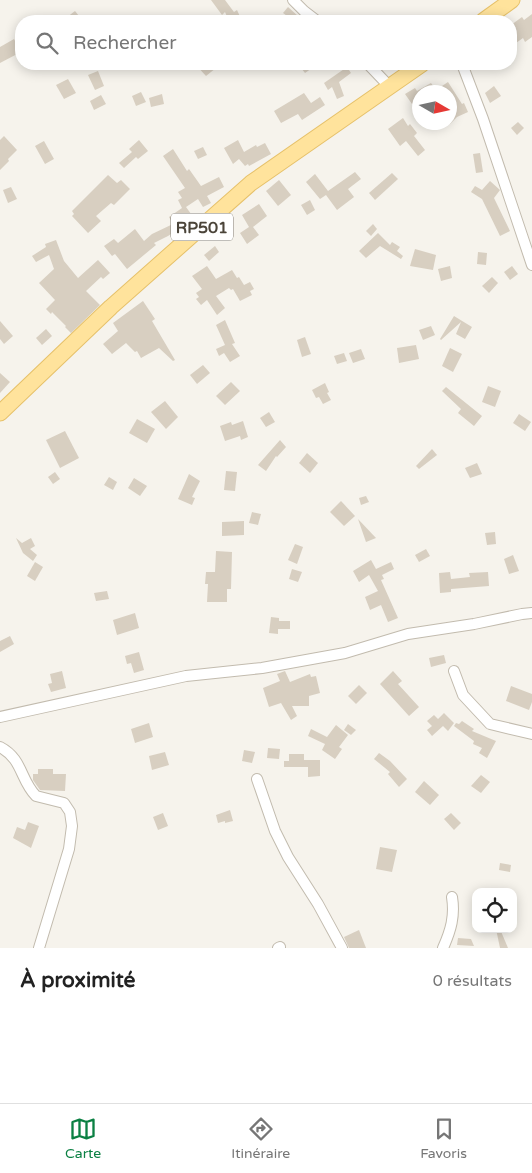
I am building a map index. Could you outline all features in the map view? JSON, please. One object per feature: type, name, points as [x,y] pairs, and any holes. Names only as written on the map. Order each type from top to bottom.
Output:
[{"type":"main road","points":[[491,15],[512,0]]},
{"type":"main road","name":"RP501","points":[[0,413],[111,307],[251,183],[413,70]]},
{"type":"street","points":[[293,0],[310,15]]},
{"type":"street","points":[[374,70],[389,86]]},
{"type":"street","points":[[464,70],[532,265]]},
{"type":"street","points":[[0,717],[186,676],[262,668],[345,653],[408,634],[532,613]]},
{"type":"street","points":[[454,672],[462,695],[490,724],[532,734]]},
{"type":"street","points":[[0,747],[10,754],[20,766],[36,796],[64,804],[70,812],[72,826],[69,849],[39,948]]},
{"type":"street","points":[[257,779],[275,831],[288,857],[318,904],[342,948]]},
{"type":"street","points":[[443,948],[450,931],[454,911],[452,897]]},
{"type":"building","points":[[211,0],[225,0],[234,12],[237,10],[239,15],[226,15],[225,12],[222,15]]},
{"type":"building","points":[[288,7],[297,15],[286,15],[283,13]]},
{"type":"building","points":[[75,11],[78,15],[70,15]]},
{"type":"building","points":[[532,14],[532,37],[525,42],[523,38],[517,42],[517,21],[522,17],[524,20]]},
{"type":"building","points":[[14,39],[15,55],[0,63],[0,47]]},
{"type":"building","points":[[200,70],[214,70],[206,76]]},
{"type":"building","points":[[343,70],[349,70],[351,73],[339,82],[344,96],[337,99],[332,87],[328,90],[324,83]]},
{"type":"building","points":[[98,71],[104,86],[95,90],[88,75]]},
{"type":"building","points":[[68,79],[76,93],[64,99],[56,85]]},
{"type":"building","points":[[494,86],[501,96],[490,103],[485,93]]},
{"type":"building","points":[[412,90],[412,104],[405,94]]},
{"type":"building","points":[[141,92],[146,102],[136,106],[132,96]]},
{"type":"building","points":[[304,93],[311,103],[320,97],[325,105],[302,120],[298,114],[281,123],[274,111]]},
{"type":"building","points":[[162,94],[164,104],[151,107],[149,98]]},
{"type":"building","points":[[101,95],[106,104],[94,110],[90,101]]},
{"type":"building","points":[[457,96],[462,104],[464,103],[468,112],[457,117]]},
{"type":"building","points":[[403,118],[408,126],[410,124],[412,130],[417,133],[414,136],[425,150],[418,156],[406,141],[400,146],[388,129]]},
{"type":"building","points":[[518,122],[524,128],[517,135],[511,128]]},
{"type":"building","points":[[4,136],[17,150],[0,170],[0,140]]},
{"type":"building","points":[[139,140],[148,151],[138,159],[136,157],[124,168],[119,163],[132,152],[129,149]]},
{"type":"building","points":[[238,140],[244,152],[256,145],[257,147],[265,143],[271,154],[249,166],[248,164],[245,166],[239,159],[233,164],[224,148]]},
{"type":"building","points":[[44,141],[54,159],[45,164],[35,146]]},
{"type":"building","points":[[203,147],[207,155],[198,159],[194,151]]},
{"type":"building","points":[[173,149],[187,171],[189,169],[201,186],[219,177],[224,187],[207,196],[211,203],[203,207],[198,199],[186,207],[194,218],[154,243],[156,245],[127,269],[115,254],[112,256],[104,246],[114,239],[118,243],[135,229],[144,241],[152,234],[173,224],[169,217],[182,208],[178,200],[182,198],[178,192],[185,188],[163,156]]},
{"type":"building","points":[[480,153],[483,172],[476,173],[473,154]]},
{"type":"building","points":[[355,172],[361,179],[348,189],[354,197],[337,210],[326,195],[320,199],[306,182],[315,174],[328,191]]},
{"type":"building","points":[[392,173],[398,179],[375,200],[369,193]]},
{"type":"building","points":[[108,175],[117,183],[121,180],[130,189],[114,205],[111,203],[96,216],[101,221],[88,233],[72,216],[74,214],[72,211]]},
{"type":"building","points":[[279,180],[291,195],[278,206],[266,191]]},
{"type":"building","points":[[490,181],[500,190],[494,198],[510,231],[500,236],[482,199],[471,192],[475,186],[482,190]]},
{"type":"building","points":[[11,187],[17,199],[8,203],[3,190]]},
{"type":"building","points":[[310,200],[315,210],[307,215],[301,205]]},
{"type":"building","points":[[259,204],[267,216],[253,227],[259,235],[247,244],[240,233],[249,227],[242,215]]},
{"type":"building","points":[[373,224],[377,229],[371,236],[366,231]]},
{"type":"building","points":[[378,233],[390,245],[392,242],[400,247],[397,251],[403,256],[401,259],[380,246],[366,258],[359,251]]},
{"type":"building","points":[[56,240],[64,261],[78,278],[98,260],[110,273],[103,279],[101,277],[86,291],[100,305],[71,333],[52,312],[51,314],[46,309],[55,300],[39,283],[54,269],[49,255],[36,262],[32,256],[46,247],[45,244]]},
{"type":"building","points":[[215,246],[219,252],[209,261],[204,255]]},
{"type":"building","points":[[415,249],[436,255],[433,270],[410,266]]},
{"type":"building","points":[[478,252],[487,253],[486,265],[477,264]]},
{"type":"building","points":[[207,266],[216,279],[232,270],[244,285],[250,282],[254,289],[250,291],[252,295],[240,301],[233,289],[229,288],[216,296],[225,308],[217,315],[207,300],[201,305],[196,299],[199,297],[196,293],[202,289],[192,276]]},
{"type":"building","points":[[450,266],[452,278],[441,281],[438,269]]},
{"type":"building","points":[[512,266],[518,274],[510,280],[504,272]]},
{"type":"building","points":[[492,277],[498,283],[489,293],[482,286]]},
{"type":"building","points":[[143,301],[155,319],[152,321],[175,360],[173,361],[159,348],[141,358],[137,351],[135,352],[126,343],[112,354],[103,344],[118,331],[113,323]]},
{"type":"building","points":[[454,316],[472,327],[465,339],[456,334],[461,322],[441,340],[440,339]]},
{"type":"building","points":[[225,320],[235,343],[232,344],[240,356],[230,362],[224,353],[219,356],[216,349],[225,345],[216,325]]},
{"type":"building","points":[[0,321],[13,336],[4,344],[0,339]]},
{"type":"building","points":[[431,326],[435,335],[423,340],[419,330]]},
{"type":"building","points":[[46,329],[52,336],[42,345],[36,338]]},
{"type":"building","points":[[305,337],[311,354],[302,357],[297,340]]},
{"type":"building","points":[[416,345],[419,359],[399,363],[397,348]]},
{"type":"building","points":[[450,348],[462,354],[453,372],[442,366]]},
{"type":"building","points":[[361,349],[365,359],[353,363],[349,353]]},
{"type":"building","points":[[344,353],[347,361],[337,364],[334,356]]},
{"type":"building","points":[[203,365],[210,373],[197,384],[190,375]]},
{"type":"building","points":[[0,373],[10,382],[0,393]]},
{"type":"building","points":[[231,382],[240,391],[225,405],[216,396]]},
{"type":"building","points":[[325,383],[331,400],[323,404],[319,397],[316,398],[312,390]]},
{"type":"building","points":[[488,386],[501,391],[495,407],[482,402]]},
{"type":"building","points":[[446,387],[482,416],[474,426],[458,413],[461,409],[442,391]]},
{"type":"building","points":[[165,401],[178,417],[166,429],[151,412]]},
{"type":"building","points":[[269,412],[275,422],[266,427],[260,418]]},
{"type":"building","points":[[519,414],[531,422],[525,431],[513,423]]},
{"type":"building","points":[[137,419],[155,429],[147,443],[129,433]]},
{"type":"building","points":[[243,421],[248,437],[241,440],[240,436],[225,441],[220,426],[231,422],[232,425]]},
{"type":"building","points":[[65,431],[79,458],[60,468],[46,440]]},
{"type":"building","points":[[280,440],[286,447],[276,456],[266,471],[258,465]]},
{"type":"building","points":[[432,449],[437,455],[419,469],[416,466]]},
{"type":"building","points":[[307,453],[318,463],[310,473],[299,463]]},
{"type":"building","points":[[477,463],[482,474],[470,478],[465,468]]},
{"type":"building","points":[[226,471],[237,472],[235,491],[224,490]]},
{"type":"building","points":[[55,472],[60,479],[53,484],[48,477]]},
{"type":"building","points":[[189,474],[200,481],[192,497],[195,498],[192,505],[178,499]]},
{"type":"building","points":[[109,477],[117,482],[113,490],[104,485]]},
{"type":"building","points":[[134,478],[147,486],[140,496],[128,488]]},
{"type":"building","points":[[366,496],[369,502],[361,505],[359,498]]},
{"type":"building","points":[[341,501],[355,516],[344,526],[330,512]]},
{"type":"building","points":[[252,512],[261,514],[258,525],[249,523]]},
{"type":"building","points":[[358,519],[376,538],[366,542]]},
{"type":"building","points":[[244,521],[244,535],[222,536],[222,522]]},
{"type":"building","points":[[495,532],[496,544],[487,545],[485,533]]},
{"type":"building","points":[[16,538],[22,543],[31,538],[35,546],[30,549],[37,555],[33,561],[23,553]]},
{"type":"building","points":[[295,544],[303,547],[297,564],[288,560]]},
{"type":"building","points":[[426,549],[430,556],[419,562],[415,555]]},
{"type":"building","points":[[216,551],[232,552],[231,589],[227,589],[227,602],[207,602],[208,584],[205,584],[206,572],[215,572]]},
{"type":"building","points":[[513,555],[519,571],[509,574],[504,559]]},
{"type":"building","points":[[371,560],[376,569],[391,562],[394,569],[382,575],[384,579],[381,580],[398,618],[388,622],[381,605],[370,610],[365,597],[378,591],[369,575],[359,582],[353,571]]},
{"type":"building","points":[[35,562],[43,567],[35,581],[27,576]]},
{"type":"building","points":[[292,569],[302,572],[298,582],[289,579]]},
{"type":"building","points":[[450,572],[451,579],[470,577],[469,573],[488,572],[489,586],[451,589],[451,592],[440,593],[439,573]]},
{"type":"building","points":[[107,591],[109,599],[96,601],[94,593]]},
{"type":"building","points":[[135,613],[139,628],[117,635],[113,620]]},
{"type":"building","points":[[271,617],[279,618],[279,621],[290,621],[290,629],[278,629],[278,634],[269,633]]},
{"type":"building","points":[[10,636],[14,644],[0,652],[0,641]]},
{"type":"building","points":[[139,652],[144,670],[134,673],[131,663],[127,664],[125,656]]},
{"type":"building","points":[[444,655],[446,663],[431,667],[429,658]]},
{"type":"building","points":[[62,671],[66,688],[51,692],[48,684],[52,683],[50,674]]},
{"type":"building","points":[[285,671],[290,682],[310,674],[311,677],[316,676],[320,693],[309,696],[309,706],[292,706],[297,716],[291,720],[281,703],[269,707],[263,688],[280,681],[277,674]]},
{"type":"building","points":[[393,671],[402,681],[398,684],[419,707],[409,716],[380,684]]},
{"type":"building","points":[[359,685],[367,693],[356,704],[348,696]]},
{"type":"building","points":[[511,686],[532,694],[529,710],[506,701]]},
{"type":"building","points":[[444,713],[454,723],[448,731],[443,726],[432,736],[427,730],[432,726],[427,721],[434,715],[438,719]]},
{"type":"building","points":[[462,721],[474,729],[472,731],[496,741],[487,758],[479,753],[482,748],[473,744],[474,741],[454,726]]},
{"type":"building","points":[[149,723],[153,737],[135,743],[131,729]]},
{"type":"building","points":[[348,724],[356,730],[351,735],[344,730]]},
{"type":"building","points":[[336,725],[348,735],[339,747],[342,749],[335,759],[322,750],[325,744],[308,736],[311,729],[327,737]]},
{"type":"building","points":[[268,748],[280,749],[279,759],[267,758]]},
{"type":"building","points":[[244,750],[255,752],[252,763],[242,761]]},
{"type":"building","points":[[165,752],[169,765],[152,770],[149,756]]},
{"type":"building","points":[[379,753],[390,761],[407,779],[399,787],[388,774],[390,772],[374,759]]},
{"type":"building","points":[[289,754],[304,754],[304,760],[320,760],[320,776],[308,777],[308,767],[284,767],[284,761],[289,761]]},
{"type":"building","points":[[38,769],[53,769],[53,774],[66,774],[65,791],[40,790],[33,780],[33,774],[38,774]]},
{"type":"building","points":[[481,775],[490,782],[481,793],[471,786]]},
{"type":"building","points":[[424,781],[439,795],[430,805],[415,792]]},
{"type":"building","points":[[230,810],[233,821],[218,823],[216,815]]},
{"type":"building","points":[[163,813],[168,826],[158,830],[153,817]]},
{"type":"building","points":[[451,813],[461,823],[454,830],[444,819]]},
{"type":"building","points":[[28,822],[39,826],[31,848],[13,838],[17,827],[25,830]]},
{"type":"building","points":[[380,847],[397,850],[392,872],[376,869]]},
{"type":"building","points":[[500,863],[511,865],[510,872],[499,870]]},
{"type":"building","points":[[359,930],[366,948],[349,948],[344,937]]},
{"type":"building","points":[[497,933],[502,933],[508,948],[500,948]]},
{"type":"building","points":[[458,938],[471,939],[474,946],[457,945]]}]
